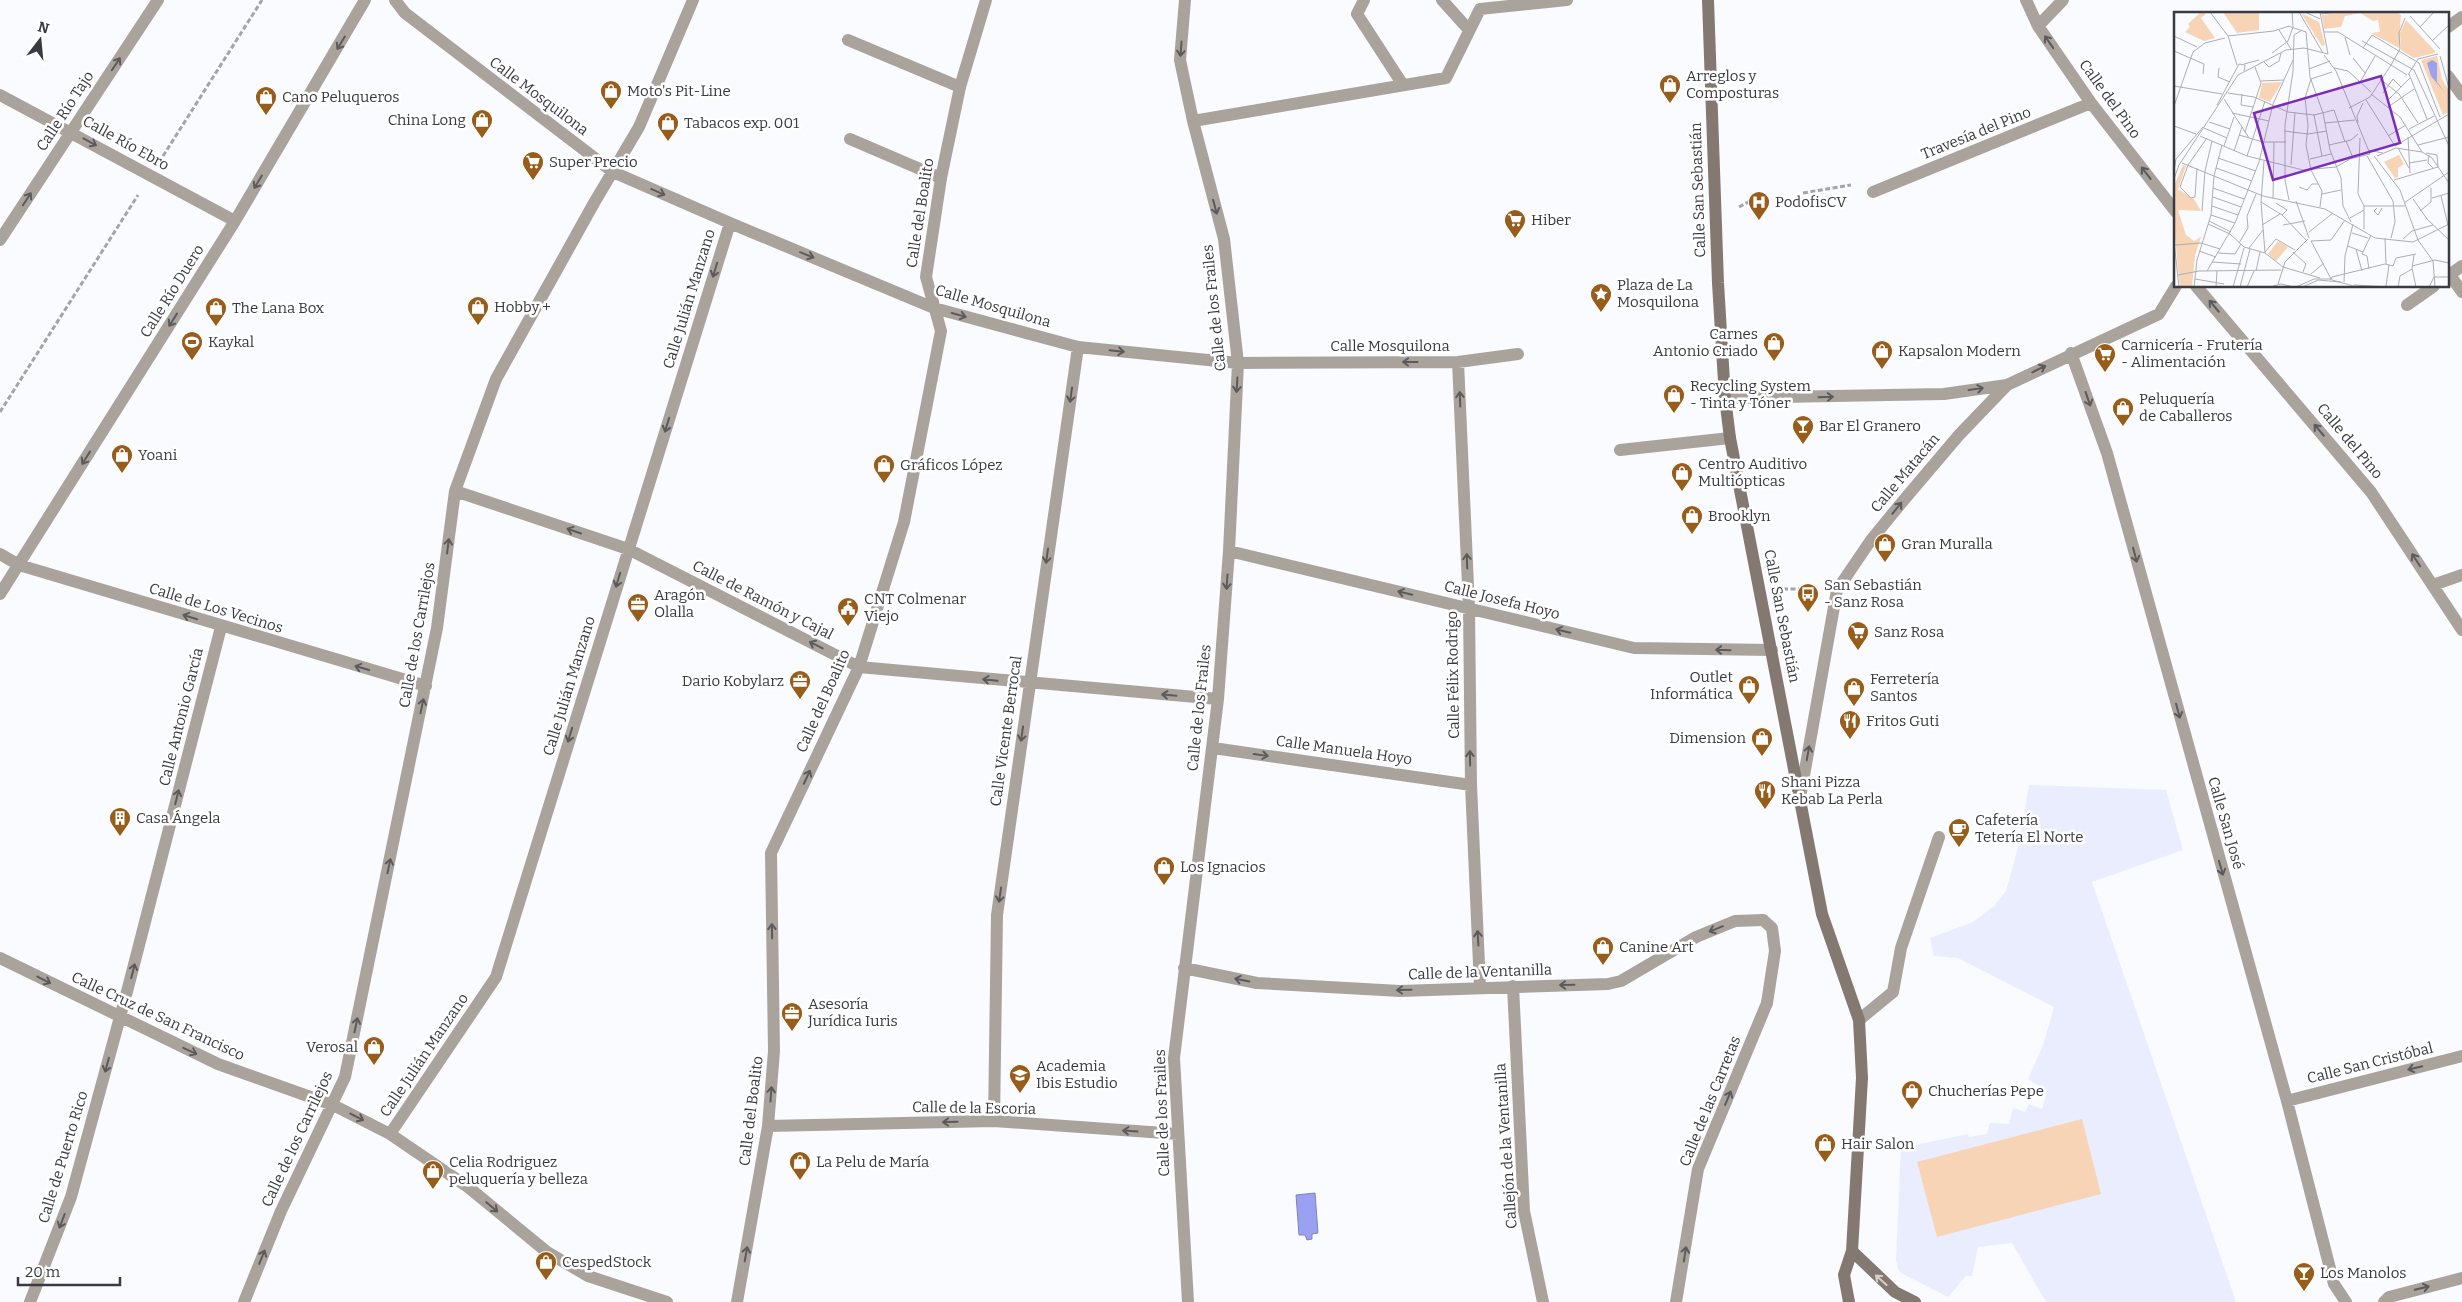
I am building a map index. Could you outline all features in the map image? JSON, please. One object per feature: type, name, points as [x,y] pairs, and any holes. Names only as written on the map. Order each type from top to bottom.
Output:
[{"type":"street","name":"Calle Río Tajo","points":[[0,240],[158,0]]},
{"type":"street","name":"Calle Río Duero","points":[[0,594],[235,221],[365,0]]},
{"type":"street","name":"Calle Mosquilona","points":[[395,0],[405,13],[613,172],[934,308],[1078,347],[1238,362],[1458,362],[1518,354]]},
{"type":"street","name":"Calle de los Carrilejos","points":[[244,1302],[281,1211],[345,1077],[437,628],[455,491],[496,379],[594,203],[639,127],[693,0]]},
{"type":"street","name":"Calle del Boalito","points":[[737,1302],[768,1126],[774,1051],[771,852],[859,667],[904,522],[941,331],[926,277],[941,178],[960,87],[986,0]]},
{"type":"street","name":"Calle de los Frailes","points":[[1184,0],[1180,60],[1193,120],[1224,239],[1238,362],[1229,551],[1218,699],[1174,1058],[1188,1302]]},
{"type":"street","points":[[1364,0],[1357,14],[1403,85]]},
{"type":"street","points":[[1442,0],[1470,30]]},
{"type":"street","points":[[1193,120],[1446,78],[1480,9],[1567,0]]},
{"type":"street","name":"Calle San Sebastián","points":[[1708,0],[1718,283],[1725,398],[1730,438],[1822,914],[1859,1020],[1862,1078],[1852,1251],[1844,1275],[1850,1302]]},
{"type":"street","name":"Calle del Pino","points":[[2026,0],[2038,26],[2091,103],[2174,209]]},
{"type":"street","points":[[2038,26],[2063,0]]},
{"type":"street","points":[[2450,26],[2462,17]]},
{"type":"street","points":[[848,40],[960,87]]},
{"type":"street","points":[[2450,79],[2462,95]]},
{"type":"street","name":"Calle Río Ebro","points":[[0,95],[71,131],[235,221]]},
{"type":"street","name":"Travesía del Pino","points":[[1873,192],[2091,103]]},
{"type":"street","points":[[850,139],[941,178]]},
{"type":"street","name":"Calle Julián Manzano","points":[[390,1134],[496,977],[730,223]]},
{"type":"street","points":[[2450,274],[2462,266]]},
{"type":"street","points":[[2450,276],[2462,292]]},
{"type":"street","name":"Calle Matacán","points":[[1725,398],[1944,394],[2007,385],[2159,314],[2175,288]]},
{"type":"street","name":"Calle del Pino","points":[[2198,288],[2371,492],[2462,630]]},
{"type":"street","points":[[2407,305],[2431,288]]},
{"type":"street","name":"Calle Vicente Berrocal","points":[[994,1121],[998,915],[1029,684],[1078,347]]},
{"type":"street","name":"Calle San José","points":[[2071,354],[2107,453],[2287,1101],[2334,1284],[2346,1302]]},
{"type":"street","name":"Calle Félix Rodrigo","points":[[1458,362],[1469,608],[1471,785],[1480,987]]},
{"type":"street","name":"Calle Matacán","points":[[1837,590],[1871,540],[1903,501],[1958,435],[2007,385]]},
{"type":"street","points":[[1620,450],[1730,438]]},
{"type":"street","name":"Calle de Ramón y Cajal","points":[[455,491],[628,550],[859,667],[1029,684],[1218,699]]},
{"type":"street","name":"Calle Josefa Hoyo","points":[[1229,551],[1634,648],[1772,650]]},
{"type":"street","name":"Calle de Los Vecinos","points":[[0,554],[19,565],[221,627],[426,686]]},
{"type":"street","points":[[2433,585],[2462,575]]},
{"type":"street","name":"Calle San Sebastián","points":[[1800,800],[1837,590]]},
{"type":"street","name":"Calle Antonio García","points":[[120,1018],[221,627]]},
{"type":"street","name":"Calle Manuela Hoyo","points":[[1213,748],[1471,785]]},
{"type":"street","points":[[1859,1020],[1893,992],[1901,948],[1940,837]]},
{"type":"street","name":"Calle de la Ventanilla","points":[[1184,968],[1257,983],[1400,990],[1608,984],[1621,981],[1696,937],[1735,921],[1763,920]]},
{"type":"street","name":"Calle de las Carretas","points":[[1676,1302],[1698,1169],[1768,1003],[1775,950],[1772,928],[1763,920]]},
{"type":"street","name":"Calle Cruz de San Francisco","points":[[0,958],[218,1064],[333,1105],[390,1134],[468,1187],[547,1252],[588,1276],[667,1302]]},
{"type":"street","name":"Callejón de la Ventanilla","points":[[1513,986],[1524,1211],[1543,1302]]},
{"type":"street","name":"Calle de Puerto Rico","points":[[30,1302],[71,1197],[120,1018]]},
{"type":"street","name":"Calle San Cristóbal","points":[[2287,1101],[2462,1056]]},
{"type":"street","name":"Calle de la Escoria","points":[[768,1126],[994,1121],[1178,1134]]},
{"type":"street","points":[[1852,1251],[1895,1292],[1915,1302]]},
{"type":"street","points":[[2384,1302],[2389,1297],[2462,1278]]},
{"type":"path","points":[[0,412],[262,0]]},
{"type":"path","points":[[1803,193],[1851,185],[1873,192]]},
{"type":"path","points":[[1781,588],[1837,590]]},
{"type":"shaded area","points":[[2029,785],[2166,790],[2183,850],[2092,882],[2236,1302],[2046,1302],[2012,1243],[1978,1247],[1972,1276],[1966,1276],[1948,1297],[1901,1273],[1898,1269],[1896,1260],[1901,1148],[1968,1134],[1969,1137],[1987,1134],[1990,1123],[2009,1124],[2013,1108],[2025,1112],[2029,1104],[2042,1109],[2047,1091],[2028,1079],[2043,1045],[2054,1007],[1958,958],[1934,956],[1930,938],[1973,922],[1994,906],[2006,891],[2019,844]]},
{"type":"shaded area","points":[[2082,1119],[2101,1194],[1937,1237],[1917,1162]]},
{"type":"water","points":[[1315,1193],[1318,1233],[1312,1234],[1312,1239],[1307,1240],[1305,1235],[1299,1235],[1296,1195]]},
{"type":"place","name":"Arreglos y Composturas","points":[[1670,104]]},
{"type":"place","name":"Moto's Pit-Line","points":[[611,110]]},
{"type":"place","name":"Cano Peluqueros","points":[[266,116]]},
{"type":"place","name":"China Long","points":[[482,139]]},
{"type":"place","name":"Tabacos exp. 001","points":[[668,142]]},
{"type":"place","name":"Super Precio","points":[[533,181]]},
{"type":"place","name":"PodofisCV","points":[[1759,221]]},
{"type":"place","name":"Hiber","points":[[1515,239]]},
{"type":"place","name":"Plaza de La Mosquilona","points":[[1601,313]]},
{"type":"place","name":"Hobby +","points":[[478,326]]},
{"type":"place","name":"The Lana Box","points":[[216,327]]},
{"type":"place","name":"Kaykal","points":[[192,361]]},
{"type":"place","name":"Carnes Antonio Criado","points":[[1774,362]]},
{"type":"place","name":"Kapsalon Modern","points":[[1882,370]]},
{"type":"place","name":"Carnicería - Frutería - Alimentación","points":[[2105,373]]},
{"type":"place","name":"Recycling System - Tinta y Tóner","points":[[1674,414]]},
{"type":"place","name":"Peluquería de Caballeros","points":[[2123,427]]},
{"type":"place","name":"Bar El Granero","points":[[1803,445]]},
{"type":"place","name":"Yoani","points":[[122,474]]},
{"type":"place","name":"Gráficos López","points":[[884,484]]},
{"type":"place","name":"Centro Auditivo Multiópticas","points":[[1682,492]]},
{"type":"place","name":"Brooklyn","points":[[1692,535]]},
{"type":"place","name":"Gran Muralla","points":[[1885,563]]},
{"type":"place","name":"San Sebastián - Sanz Rosa","points":[[1808,613]]},
{"type":"place","name":"Aragón Olalla","points":[[638,623]]},
{"type":"place","name":"CNT Colmenar Viejo","points":[[848,627]]},
{"type":"place","name":"Sanz Rosa","points":[[1858,651]]},
{"type":"place","name":"Dario Kobylarz","points":[[800,700]]},
{"type":"place","name":"Outlet Informática","points":[[1749,705]]},
{"type":"place","name":"Ferretería Santos","points":[[1854,707]]},
{"type":"place","name":"Fritos Guti","points":[[1850,740]]},
{"type":"place","name":"Dimension","points":[[1762,757]]},
{"type":"place","name":"Shani Pizza Kebab La Perla","points":[[1765,810]]},
{"type":"place","name":"Casa Ángela","points":[[120,837]]},
{"type":"place","name":"Cafetería Tetería El Norte","points":[[1959,848]]},
{"type":"place","name":"Los Ignacios","points":[[1164,886]]},
{"type":"place","name":"Canine Art","points":[[1603,966]]},
{"type":"place","name":"Asesoría Jurídica Iuris","points":[[792,1032]]},
{"type":"place","name":"Verosal","points":[[374,1066]]},
{"type":"place","name":"Academia Ibis Estudio","points":[[1020,1094]]},
{"type":"place","name":"Chucherías Pepe","points":[[1912,1110]]},
{"type":"place","name":"Hair Salon","points":[[1825,1163]]},
{"type":"place","name":"La Pelu de María","points":[[800,1181]]},
{"type":"place","name":"Celia Rodriguez peluquería y belleza","points":[[433,1190]]},
{"type":"place","name":"CespedStock","points":[[546,1281]]},
{"type":"place","name":"Los Manolos","points":[[2304,1292]]}]
